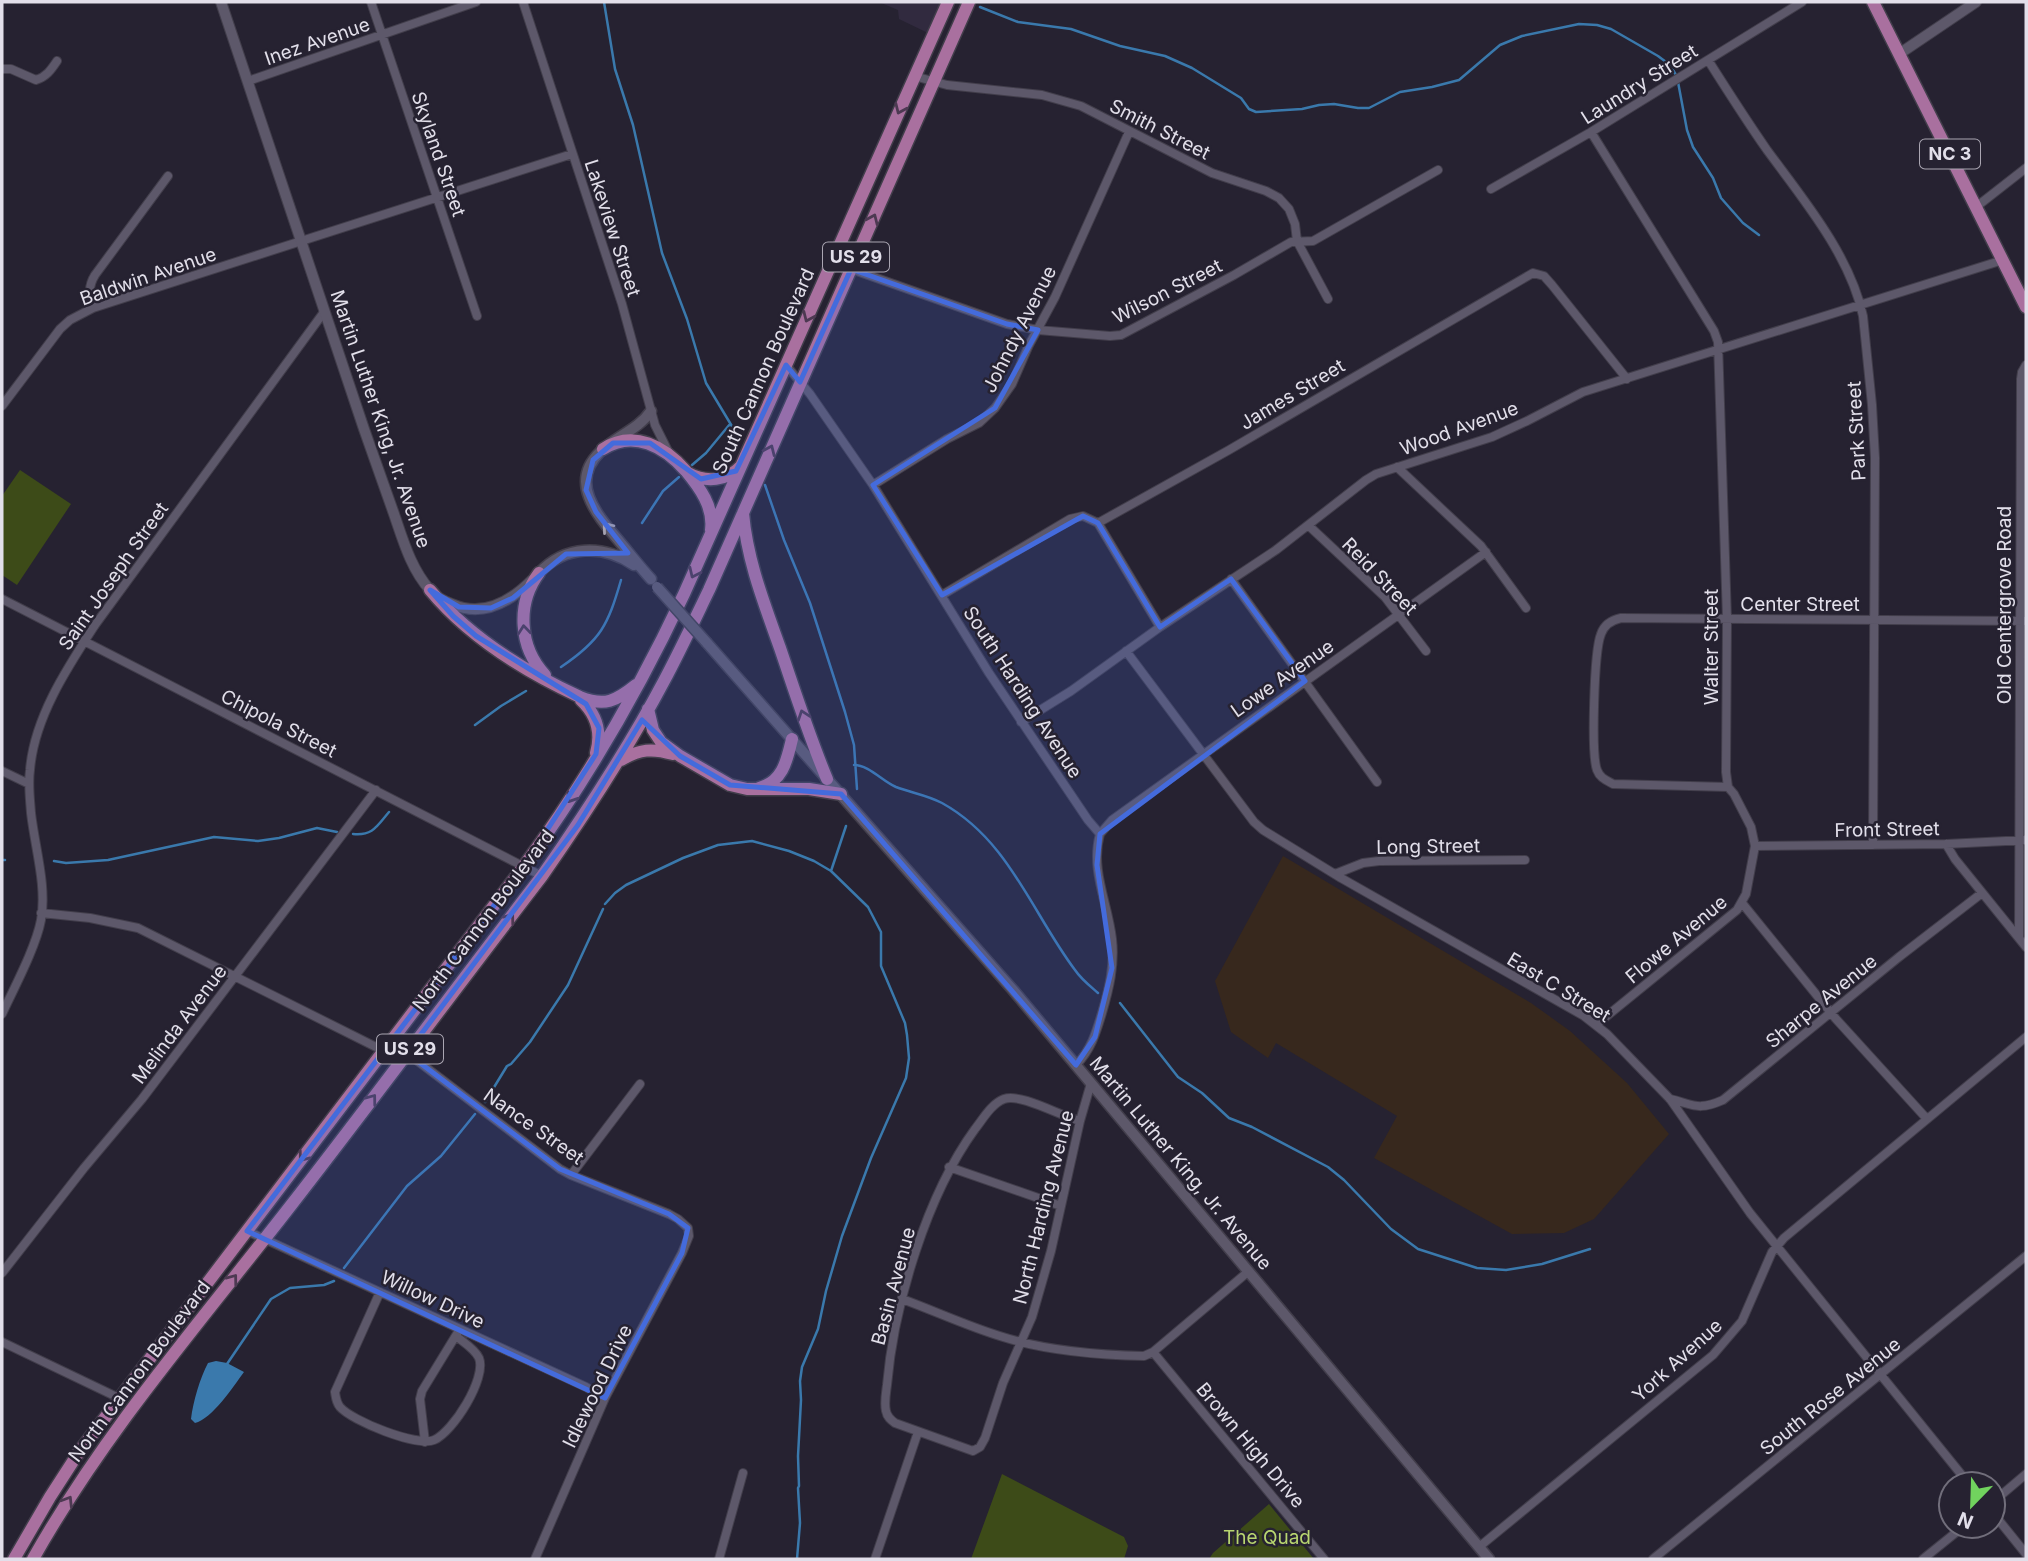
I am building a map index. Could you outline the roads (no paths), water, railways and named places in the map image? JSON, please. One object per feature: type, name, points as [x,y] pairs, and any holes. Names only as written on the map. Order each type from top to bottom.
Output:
[{"type":"main road","name":"South Cannon Boulevard","points":[[644,677],[707,544],[948,2]]},
{"type":"main road","name":"South Cannon Boulevard","points":[[743,512],[969,2]]},
{"type":"main road","name":"NC 3","points":[[1873,2],[2026,307]]},
{"type":"main road","points":[[651,411],[639,424],[603,449],[593,460],[587,473],[586,488],[588,498],[603,522],[654,583]]},
{"type":"main road","points":[[603,449],[618,442],[643,442],[660,448],[677,461],[701,492],[710,510],[712,524],[707,544]]},
{"type":"main road","points":[[687,472],[701,479],[717,479],[732,474],[742,466]]},
{"type":"main road","points":[[743,512],[754,574],[815,750],[828,779]]},
{"type":"main road","name":"North Cannon Boulevard","points":[[33,1559],[84,1475],[121,1423],[407,1053],[578,825],[648,709],[709,590],[743,512]]},
{"type":"main road","name":"Martin Luther King, Jr. Avenue","points":[[538,573],[550,562],[564,555],[595,550],[624,558],[654,583],[1013,990],[1489,1559]]},
{"type":"main road","points":[[538,573],[523,613],[524,631],[532,658],[553,682]]},
{"type":"main road","points":[[430,590],[453,616],[476,636],[553,682],[592,701],[608,702],[626,693],[644,677]]},
{"type":"main road","name":"North Cannon Boulevard","points":[[15,1559],[79,1452],[524,866],[588,772],[644,677]]},
{"type":"main road","points":[[573,693],[588,706],[598,728],[597,750],[588,772]]},
{"type":"main road","points":[[648,709],[656,736],[680,757],[730,785],[747,789],[809,789],[841,794]]},
{"type":"main road","points":[[755,789],[772,783],[779,777],[792,739]]},
{"type":"main road","points":[[618,762],[632,753],[648,749],[680,757]]},
{"type":"street","name":"Martin Luther King, Jr. Avenue","points":[[222,2],[324,312],[407,551],[415,567],[430,590],[442,599],[468,609],[485,609],[513,598],[538,573]]},
{"type":"street","name":"Skyland Street","points":[[371,2],[477,316]]},
{"type":"street","name":"Inez Avenue","points":[[248,81],[475,2]]},
{"type":"street","name":"Lakeview Street","points":[[523,2],[622,304],[651,411],[663,443],[677,461]]},
{"type":"street","name":"Laundry Street","points":[[1491,190],[1802,2]]},
{"type":"street","points":[[1899,54],[1976,2]]},
{"type":"street","name":"Park Street","points":[[1708,60],[1742,115],[1821,225],[1838,253],[1860,305],[1872,405],[1875,458],[1873,845]]},
{"type":"street","points":[[2,69],[11,69],[36,80],[48,74],[57,61]]},
{"type":"street","name":"Smith Street","points":[[915,76],[947,85],[1065,100],[1212,173],[1279,198],[1289,209],[1295,224],[1297,242],[1328,299]]},
{"type":"street","name":"Johndy Avenue","points":[[873,485],[947,439],[979,423],[995,408],[1012,384],[1055,297],[1129,132]]},
{"type":"street","name":"Walter Street","points":[[1591,132],[1713,331],[1718,348],[1727,619],[1726,772],[1728,787],[1751,827],[1755,846],[1749,884],[1742,903]]},
{"type":"street","name":"Baldwin Avenue","points":[[2,406],[60,329],[70,320],[93,308],[572,154]]},
{"type":"street","points":[[1976,207],[2026,168]]},
{"type":"street","name":"Wilson Street","points":[[851,269],[1007,324],[1110,337],[1121,335],[1234,275],[1276,249],[1291,242],[1312,241],[1438,170]]},
{"type":"street","points":[[93,308],[89,295],[91,281],[168,176]]},
{"type":"street","name":"Wood Avenue","points":[[1021,722],[1071,691],[1160,627],[1276,550],[1366,480],[1397,467],[1492,437],[1583,392],[2003,260]]},
{"type":"street","name":"James Street","points":[[1098,523],[1532,273],[1544,276],[1627,379]]},
{"type":"street","name":"Saint Joseph Street","points":[[2,1014],[34,942],[41,913],[42,894],[29,784],[38,731],[62,679],[85,641],[324,312]]},
{"type":"street","name":"South Harding Avenue","points":[[786,365],[810,394],[873,485],[1021,722],[1100,834]]},
{"type":"street","name":"Old Centergrove Road","points":[[2019,937],[2023,840],[2021,379],[2026,365]]},
{"type":"street","points":[[1397,467],[1486,552],[1526,608]]},
{"type":"street","points":[[942,595],[1070,519],[1083,516],[1098,523],[1160,627]]},
{"type":"street","name":"Reid Street","points":[[1308,525],[1385,597],[1426,651]]},
{"type":"street","name":"Lowe Avenue","points":[[1100,834],[1112,820],[1486,552]]},
{"type":"street","points":[[1231,579],[1377,782]]},
{"type":"street","name":"Chipola Street","points":[[2,599],[542,876]]},
{"type":"street","name":"Center Street","points":[[1728,787],[1626,785],[1604,779],[1598,772],[1594,758],[1594,691],[1601,634],[1613,620],[2023,622]]},
{"type":"street","name":"East C Street","points":[[1126,651],[1254,822],[1263,830],[1597,1024],[1670,1099],[1777,1246],[1958,1470]]},
{"type":"street","points":[[2,771],[29,784]]},
{"type":"street","name":"Melinda Avenue","points":[[2,1273],[142,1099],[376,790]]},
{"type":"street","points":[[1076,1065],[1095,1037],[1112,968],[1112,939],[1097,865],[1100,834]]},
{"type":"street","name":"Front Street","points":[[1755,846],[1945,844],[2023,840]]},
{"type":"street","points":[[1945,844],[2026,947]]},
{"type":"street","name":"Long Street","points":[[1335,874],[1363,863],[1380,861],[1525,860]]},
{"type":"street","name":"Sharpe Avenue","points":[[1670,1099],[1701,1107],[1723,1100],[1982,893]]},
{"type":"street","points":[[1742,903],[1831,1013],[1927,1119]]},
{"type":"street","name":"Flowe Avenue","points":[[1597,1024],[1716,929],[1742,903]]},
{"type":"street","points":[[41,913],[90,918],[138,928],[384,1051]]},
{"type":"street","name":"York Avenue","points":[[1479,1547],[1713,1355],[1742,1321],[1772,1252],[1784,1238],[2026,1037]]},
{"type":"street","name":"Nance Street","points":[[407,1053],[571,1175],[669,1214],[688,1228]]},
{"type":"street","name":"North Harding Avenue","points":[[973,1451],[980,1447],[985,1438],[1003,1382],[1022,1342],[1044,1277],[1091,1083]]},
{"type":"street","points":[[571,1175],[640,1084]]},
{"type":"street","name":"Basin Avenue","points":[[973,1451],[895,1423],[888,1417],[885,1409],[889,1363],[902,1298],[925,1224],[949,1167],[987,1113],[998,1102],[1007,1098],[1024,1099],[1063,1117],[1080,1121]]},
{"type":"street","points":[[949,1167],[1061,1206]]},
{"type":"street","name":"Idlewood Drive","points":[[536,1559],[605,1398],[682,1253],[689,1236],[688,1228]]},
{"type":"street","name":"Willow Drive","points":[[247,1231],[380,1293],[457,1333],[586,1387],[605,1398]]},
{"type":"street","name":"South Rose Avenue","points":[[1653,1559],[2026,1256]]},
{"type":"street","points":[[902,1298],[1003,1338],[1052,1348],[1143,1356],[1153,1352],[1249,1271]]},
{"type":"street","points":[[380,1293],[335,1392],[341,1409],[380,1429],[409,1439],[425,1442],[435,1440],[460,1414],[473,1392],[481,1369],[479,1359],[457,1333],[422,1391],[420,1399],[425,1442]]},
{"type":"street","points":[[2,1342],[119,1398]]},
{"type":"street","name":"Brown High Drive","points":[[1153,1352],[1324,1559]]},
{"type":"street","points":[[875,1559],[918,1432]]},
{"type":"street","points":[[719,1559],[743,1473]]},
{"type":"street","points":[[2007,1491],[2026,1475]]},
{"type":"street","points":[[2007,1530],[2026,1554]]},
{"type":"street","points":[[1923,1559],[1947,1540]]},
{"type":"water","points":[[208,1363],[227,1363],[244,1372],[215,1409],[195,1423],[191,1419],[200,1383]]},
{"type":"waterway","points":[[604,2],[615,69],[633,125],[662,253],[687,319],[706,383],[739,438]]},
{"type":"waterway","points":[[980,7],[1018,22],[1071,29],[1120,46],[1165,56],[1192,68],[1241,98],[1249,109],[1256,112],[1334,104],[1369,108],[1400,92],[1459,80],[1500,45],[1522,36],[1579,24],[1611,29],[1658,56],[1670,65],[1676,75]]},
{"type":"waterway","points":[[1678,82],[1693,147],[1713,178],[1721,198],[1743,223],[1759,235]]},
{"type":"waterway","points":[[692,465],[706,453],[730,424]]},
{"type":"waterway","points":[[642,523],[663,491],[679,477]]},
{"type":"waterway","points":[[765,485],[810,603],[845,712],[854,745],[857,789]]},
{"type":"waterway","points":[[561,667],[585,648],[601,630],[612,609],[621,580]]},
{"type":"waterway","points":[[475,725],[526,691]]},
{"type":"waterway","points":[[854,765],[865,768],[896,787],[942,803],[965,818],[1002,857],[1075,970],[1098,993]]},
{"type":"waterway","points":[[353,834],[370,832],[389,812]]},
{"type":"waterway","points":[[831,871],[846,826]]},
{"type":"waterway","points":[[54,861],[66,863],[108,860],[214,837],[258,841],[317,828],[337,832]]},
{"type":"waterway","points":[[605,904],[626,885],[683,858],[718,845],[752,841],[789,851],[831,871],[868,907],[881,932],[881,966],[905,1023],[909,1058],[906,1078],[871,1158],[842,1236],[818,1329],[802,1367],[797,1559]]},
{"type":"waterway","points":[[485,1102],[507,1066],[530,1042],[568,985],[603,909]]},
{"type":"waterway","points":[[1120,1003],[1178,1077],[1202,1093],[1229,1118],[1252,1127],[1328,1167],[1391,1229],[1418,1249],[1477,1268],[1506,1270],[1542,1264],[1590,1249]]},
{"type":"waterway","points":[[344,1268],[407,1186],[441,1156],[475,1114]]},
{"type":"waterway","points":[[227,1364],[271,1299],[290,1288],[324,1285],[334,1281]]},
{"type":"park label","name":"The Quad","points":[[1267,1537]]}]
